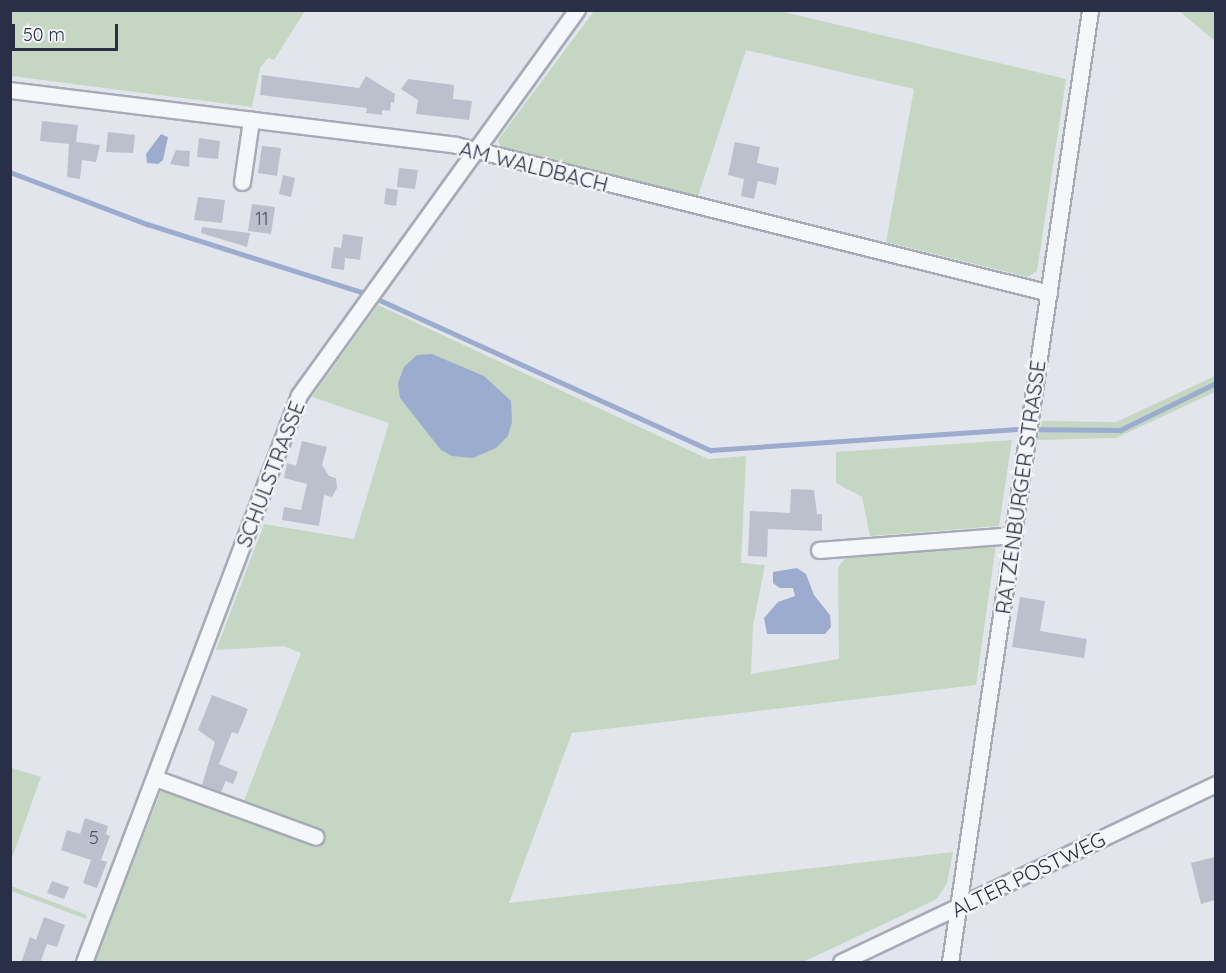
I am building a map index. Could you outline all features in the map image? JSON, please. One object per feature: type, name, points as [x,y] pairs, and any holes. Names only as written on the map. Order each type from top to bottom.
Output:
[{"type":"street","name":"SCHULSTRASSE","points":[[84,963],[299,395],[577,10]]},
{"type":"street","name":"RATZENBURGER STRASSE","points":[[950,963],[1090,10]]},
{"type":"street","name":"AM WALDBACH","points":[[10,90],[477,151],[1049,293]]},
{"type":"street","points":[[242,182],[251,120]]},
{"type":"street","points":[[819,550],[1013,535]]},
{"type":"street","points":[[154,778],[316,837]]},
{"type":"street","name":"ALTER POSTWEG","points":[[841,963],[1215,784]]},
{"type":"green space","points":[[11,10],[305,11],[274,60],[268,58],[260,68],[252,107],[11,76]]},
{"type":"green space","points":[[594,11],[780,11],[1066,79],[1037,271],[1028,277],[886,242],[914,89],[746,50],[698,196],[502,150],[498,140]]},
{"type":"green space","points":[[1179,11],[1215,11],[1215,41]]},
{"type":"green space","points":[[378,305],[708,459],[746,456],[741,563],[765,565],[753,626],[751,674],[839,659],[838,568],[845,558],[996,545],[976,685],[572,733],[509,903],[953,852],[947,883],[937,899],[803,962],[94,962],[163,786],[242,806],[301,653],[284,646],[216,650],[264,524],[354,539],[389,423],[312,397]]},
{"type":"green space","points":[[1215,376],[1215,392],[1116,438],[1037,440],[1042,421],[1116,422]]},
{"type":"green space","points":[[1012,440],[999,526],[870,536],[862,497],[836,483],[836,452]]},
{"type":"green space","points":[[12,768],[41,777],[11,861],[10,771]]},
{"type":"green space","points":[[11,886],[87,915],[86,919],[11,891]]},
{"type":"water","points":[[161,134],[168,137],[163,160],[158,164],[147,163],[146,154]]},
{"type":"water","points":[[432,354],[484,376],[511,401],[512,422],[508,436],[496,448],[473,458],[452,456],[441,450],[400,398],[398,383],[404,367],[417,355]]},
{"type":"water","points":[[797,568],[806,574],[814,595],[830,615],[831,627],[825,634],[767,634],[764,618],[778,602],[795,596],[793,588],[780,588],[773,583],[773,572]]},
{"type":"building","points":[[262,75],[359,88],[366,76],[395,94],[394,103],[391,102],[390,111],[382,110],[382,115],[366,113],[367,108],[260,95]]},
{"type":"building","points":[[408,79],[454,85],[453,99],[472,101],[469,120],[416,114],[418,100],[401,89]]},
{"type":"building","points":[[42,121],[78,125],[76,142],[100,145],[96,162],[82,160],[80,179],[67,177],[69,144],[40,141]]},
{"type":"building","points":[[108,132],[135,135],[133,153],[106,152]]},
{"type":"building","points":[[199,138],[220,141],[218,159],[197,157]]},
{"type":"building","points":[[735,142],[760,147],[757,163],[779,168],[776,185],[758,181],[754,199],[741,196],[744,179],[728,175]]},
{"type":"building","points":[[262,146],[281,148],[277,176],[258,173]]},
{"type":"building","points":[[176,150],[190,151],[189,167],[170,164]]},
{"type":"building","points":[[399,168],[418,170],[415,189],[397,187]]},
{"type":"building","points":[[283,175],[295,178],[291,197],[279,194]]},
{"type":"building","points":[[386,188],[398,190],[396,206],[384,204]]},
{"type":"building","points":[[198,197],[225,200],[222,223],[194,220]]},
{"type":"building","points":[[252,204],[275,207],[271,234],[248,231]]},
{"type":"building","points":[[202,227],[250,233],[247,247],[201,233]]},
{"type":"building","points":[[343,234],[363,237],[360,260],[345,258],[344,270],[331,268],[334,247],[341,248]]},
{"type":"building","points":[[302,441],[327,447],[322,465],[329,476],[336,478],[337,488],[332,497],[324,495],[319,526],[282,520],[284,507],[301,510],[307,484],[284,478],[287,463],[296,466]]},
{"type":"building","points":[[791,489],[814,490],[817,514],[822,514],[822,531],[768,529],[767,557],[748,556],[750,511],[790,513]]},
{"type":"building","points":[[1020,597],[1045,601],[1040,631],[1087,639],[1084,658],[1012,647]]},
{"type":"building","points":[[212,695],[248,709],[238,734],[232,732],[219,764],[238,772],[233,784],[226,781],[221,792],[202,785],[215,742],[198,730]]},
{"type":"building","points":[[85,818],[108,826],[106,834],[110,836],[101,860],[107,862],[97,888],[83,883],[91,860],[61,850],[67,830],[80,834]]},
{"type":"building","points":[[1215,857],[1215,900],[1201,904],[1191,863]]},
{"type":"building","points":[[52,881],[69,887],[64,899],[47,893]]},
{"type":"building","points":[[44,917],[65,925],[57,947],[47,944],[40,963],[21,963],[30,937],[36,940]]},
{"type":"waterway","points":[[10,172],[147,224],[362,292],[711,450],[1017,429],[1120,430],[1216,383]]}]
